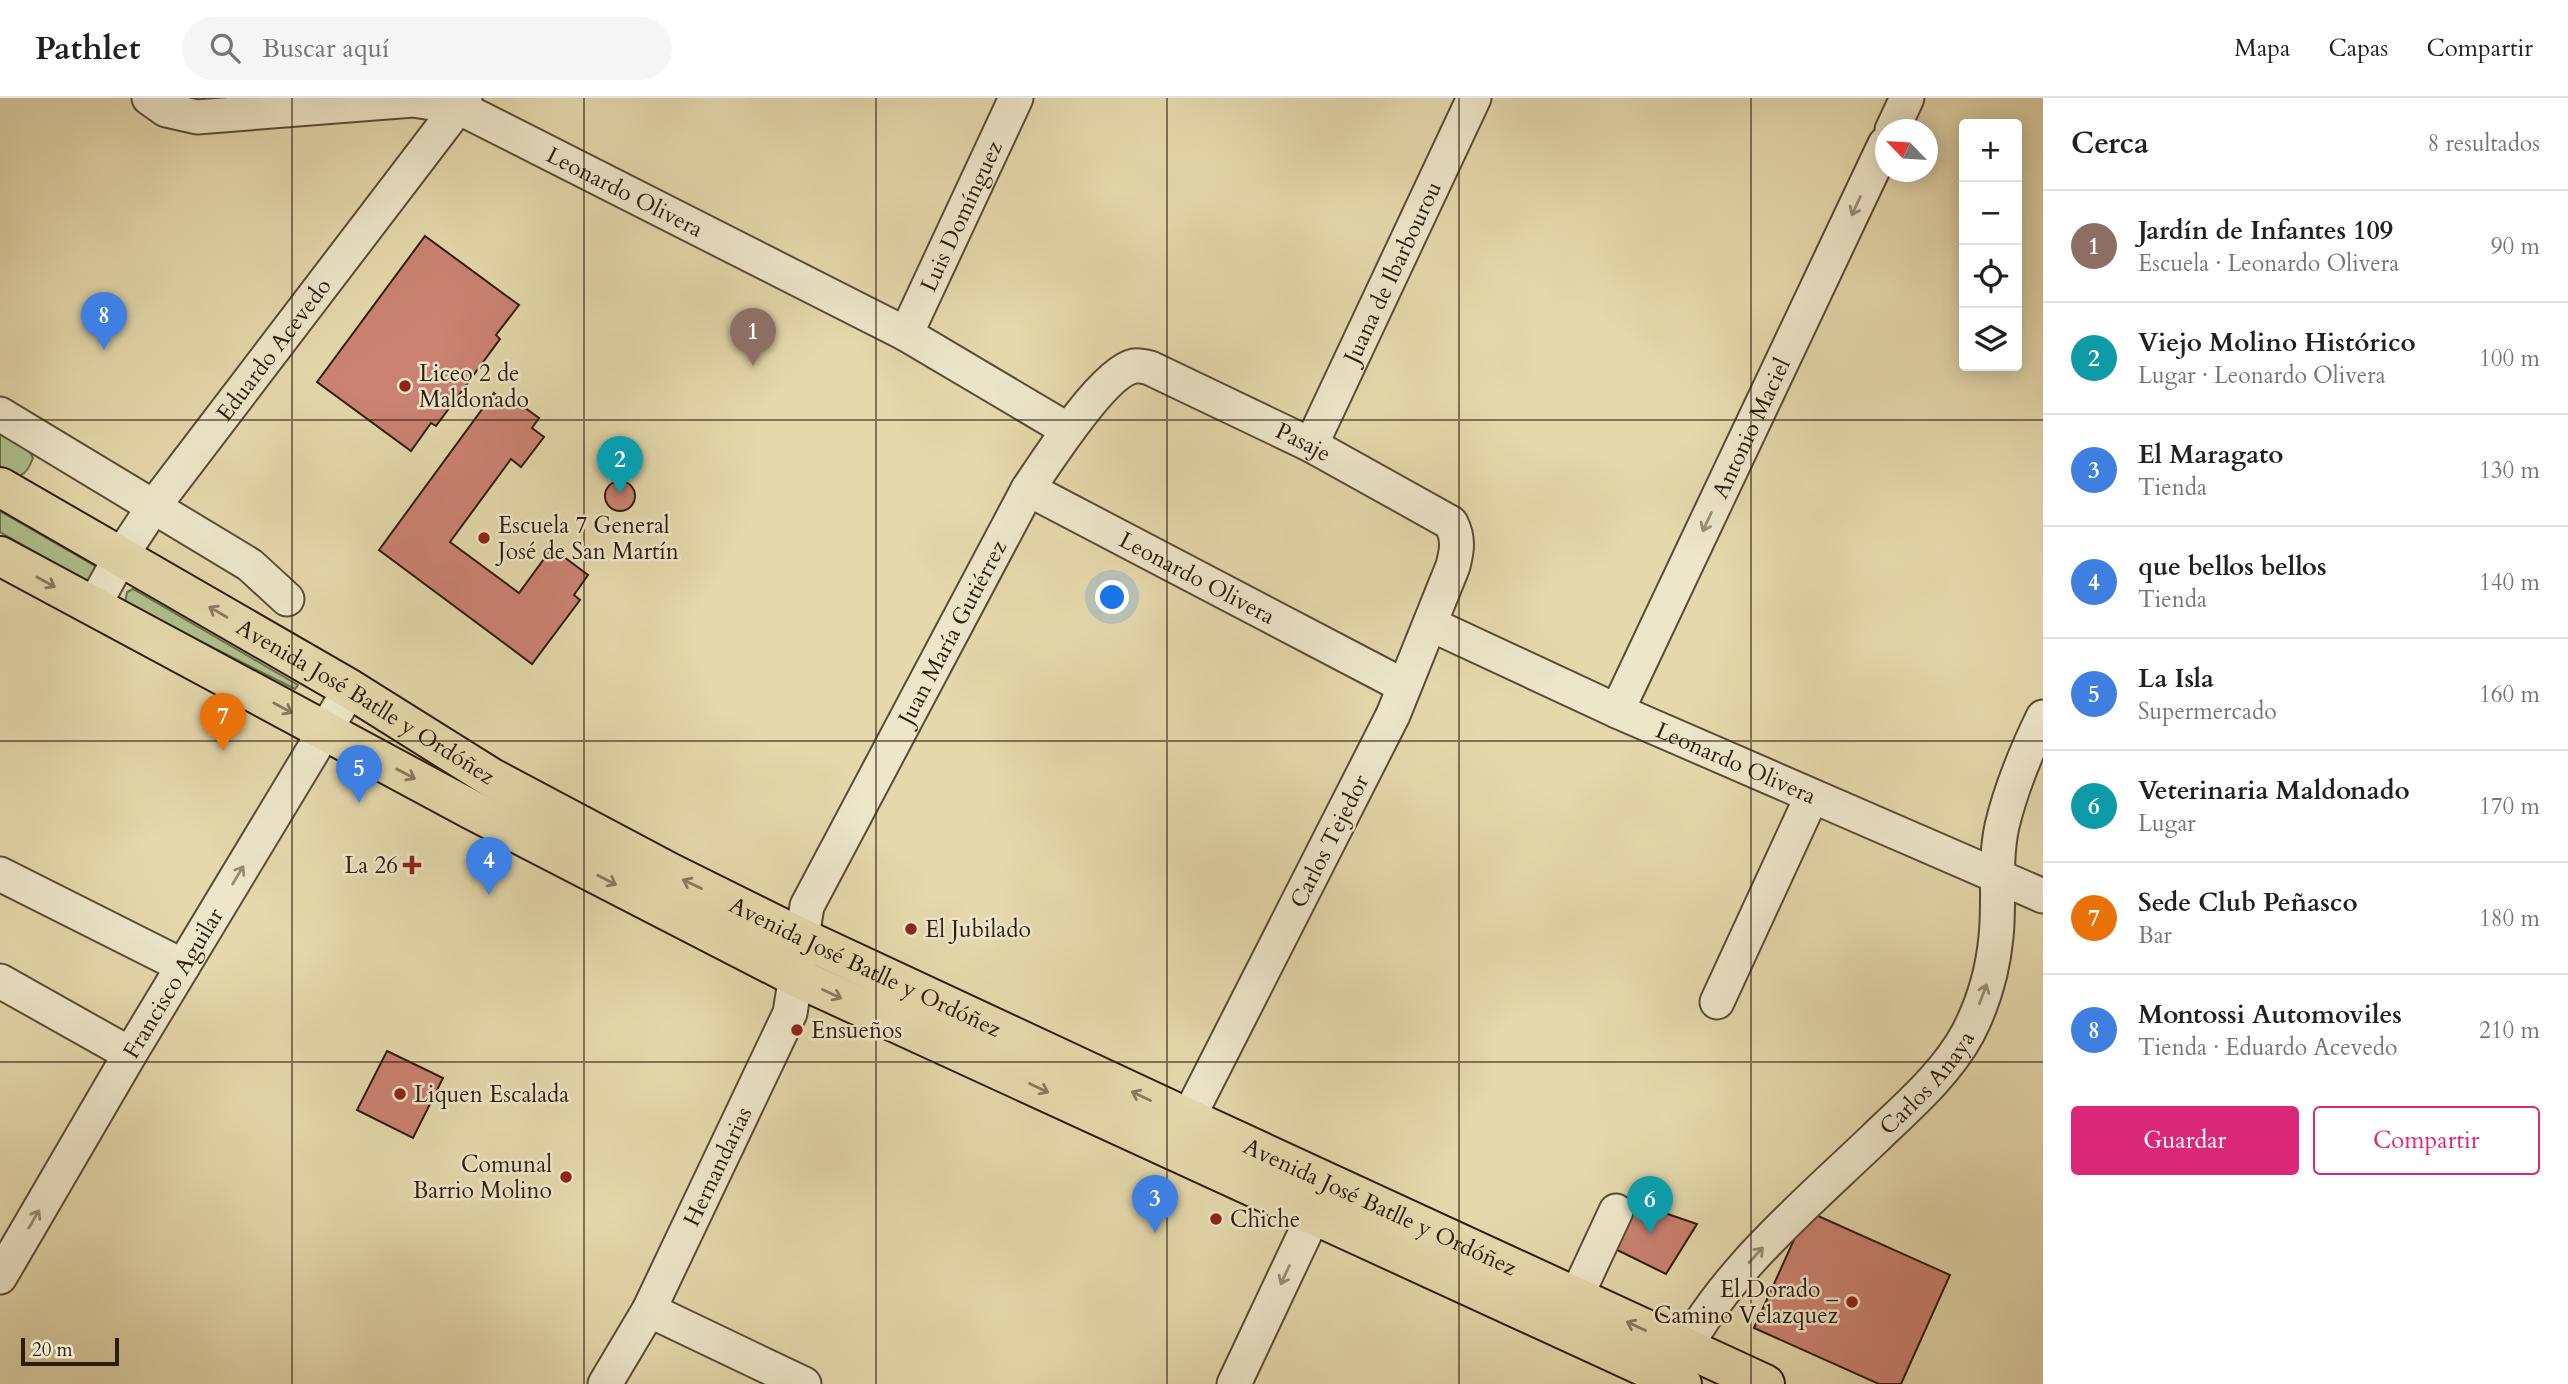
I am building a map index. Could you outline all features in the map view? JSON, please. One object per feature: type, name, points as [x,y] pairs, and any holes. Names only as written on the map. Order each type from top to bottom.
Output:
[{"type":"main road","name":"Avenida José Batlle y Ordóñez","points":[[0,487],[350,689],[492,778],[669,872],[1180,1133]]},
{"type":"main road","name":"Avenida José Batlle y Ordóñez","points":[[0,556],[472,810],[796,977],[1180,1133],[1322,1198],[1679,1370],[1765,1384]]},
{"type":"main road","name":"Avenida José Batlle y Ordóñez","points":[[1322,1198],[1576,1297],[1679,1370]]},
{"type":"street","name":"Leonardo Olivera","points":[[149,98],[166,110],[197,117],[413,100],[461,103],[906,334],[1068,430]]},
{"type":"street","name":"Luis Domínguez","points":[[906,334],[1016,98]]},
{"type":"street","name":"Juana de Ibarbourou","points":[[1311,445],[1474,98]]},
{"type":"street","points":[[1897,119],[1907,98]]},
{"type":"street","name":"Eduardo Acevedo","points":[[93,607],[121,556],[154,506],[461,103]]},
{"type":"street","name":"Antonio Maciel","points":[[1617,711],[1875,165]]},
{"type":"street","name":"Juan María Gutiérrez","points":[[802,938],[807,906],[1028,489],[1068,430],[1113,379],[1133,366],[1150,368]]},
{"type":"street","name":"Pasaje","points":[[1150,368],[1311,445],[1451,523]]},
{"type":"street","points":[[0,414],[250,565],[287,599]]},
{"type":"street","name":"Leonardo Olivera","points":[[1028,489],[1404,687]]},
{"type":"street","name":"Carlos Tejedor","points":[[1180,1133],[1393,715],[1453,566],[1458,546],[1451,523]]},
{"type":"street","name":"Leonardo Olivera","points":[[1430,624],[1617,711],[2043,895]]},
{"type":"street","name":"Francisco Aguilar","points":[[0,1278],[350,689]]},
{"type":"street","name":"Carlos Anaya","points":[[1679,1370],[1702,1320],[1726,1289],[1771,1239],[1943,1069],[1968,1033],[1987,987],[1996,937],[2002,827],[2026,751],[2043,717]]},
{"type":"street","points":[[1717,1002],[1812,796]]},
{"type":"street","points":[[0,874],[183,966]]},
{"type":"street","name":"Hernandarias","points":[[605,1384],[649,1310],[790,1013],[802,938]]},
{"type":"street","points":[[0,981],[131,1054]]},
{"type":"street","points":[[1234,1384],[1322,1198]]},
{"type":"street","points":[[1576,1297],[1616,1211]]},
{"type":"street","points":[[649,1310],[804,1384]]},
{"type":"green space","points":[[0,429],[27,446],[33,458],[21,475],[0,470]]},
{"type":"green space","points":[[0,511],[95,566],[96,572],[88,582],[0,532]]},
{"type":"green space","points":[[133,589],[298,685],[295,689],[125,603],[127,592]]},
{"type":"building","points":[[425,236],[519,305],[496,335],[500,339],[436,426],[431,423],[411,451],[317,382]]},
{"type":"building","points":[[494,393],[510,406],[514,400],[539,418],[532,428],[544,437],[521,467],[511,459],[450,542],[519,593],[552,548],[588,575],[574,595],[580,600],[532,664],[379,550]]},
{"type":"building","points":[[620,481],[626,482],[634,490],[634,502],[626,510],[620,511],[614,510],[606,502],[605,496],[606,490],[614,482]]},
{"type":"building","name":"Liquen Escalada","points":[[387,1051],[443,1078],[413,1138],[357,1110]]},
{"type":"building","points":[[1627,1200],[1697,1224],[1666,1274],[1605,1244]]},
{"type":"building","name":"El Dorado _ Camino Velazquez","points":[[1807,1211],[1950,1275],[1901,1384],[1879,1384],[1754,1328]]},
{"type":"place","name":"Montossi Automoviles","points":[[104,350]]},
{"type":"place","name":"Jardín de Infantes 109","points":[[753,366]]},
{"type":"place","name":"Liceo 2 de Maldonado","points":[[405,386]]},
{"type":"place","name":"Viejo Molino Histórico","points":[[620,494]]},
{"type":"place","name":"Escuela 7 General José de San Martín","points":[[484,538]]},
{"type":"place","name":"Sede Club Peñasco","points":[[223,751]]},
{"type":"place","name":"La Isla","points":[[359,803]]},
{"type":"place","name":"La 26","points":[[412,865]]},
{"type":"place","name":"que bellos bellos","points":[[489,895]]},
{"type":"place","name":"El Jubilado","points":[[911,929]]},
{"type":"place","name":"Ensueños","points":[[797,1030]]},
{"type":"place","name":"Liquen Escalada","points":[[400,1094]]},
{"type":"place","name":"Comunal Barrio Molino","points":[[566,1177]]},
{"type":"place","name":"Chiche","points":[[1216,1219]]},
{"type":"place","name":"El Maragato","points":[[1155,1233]]},
{"type":"place","name":"Veterinaria Maldonado","points":[[1650,1234]]},
{"type":"place","name":"El Dorado _ Camino Velazquez","points":[[1852,1302]]}]
